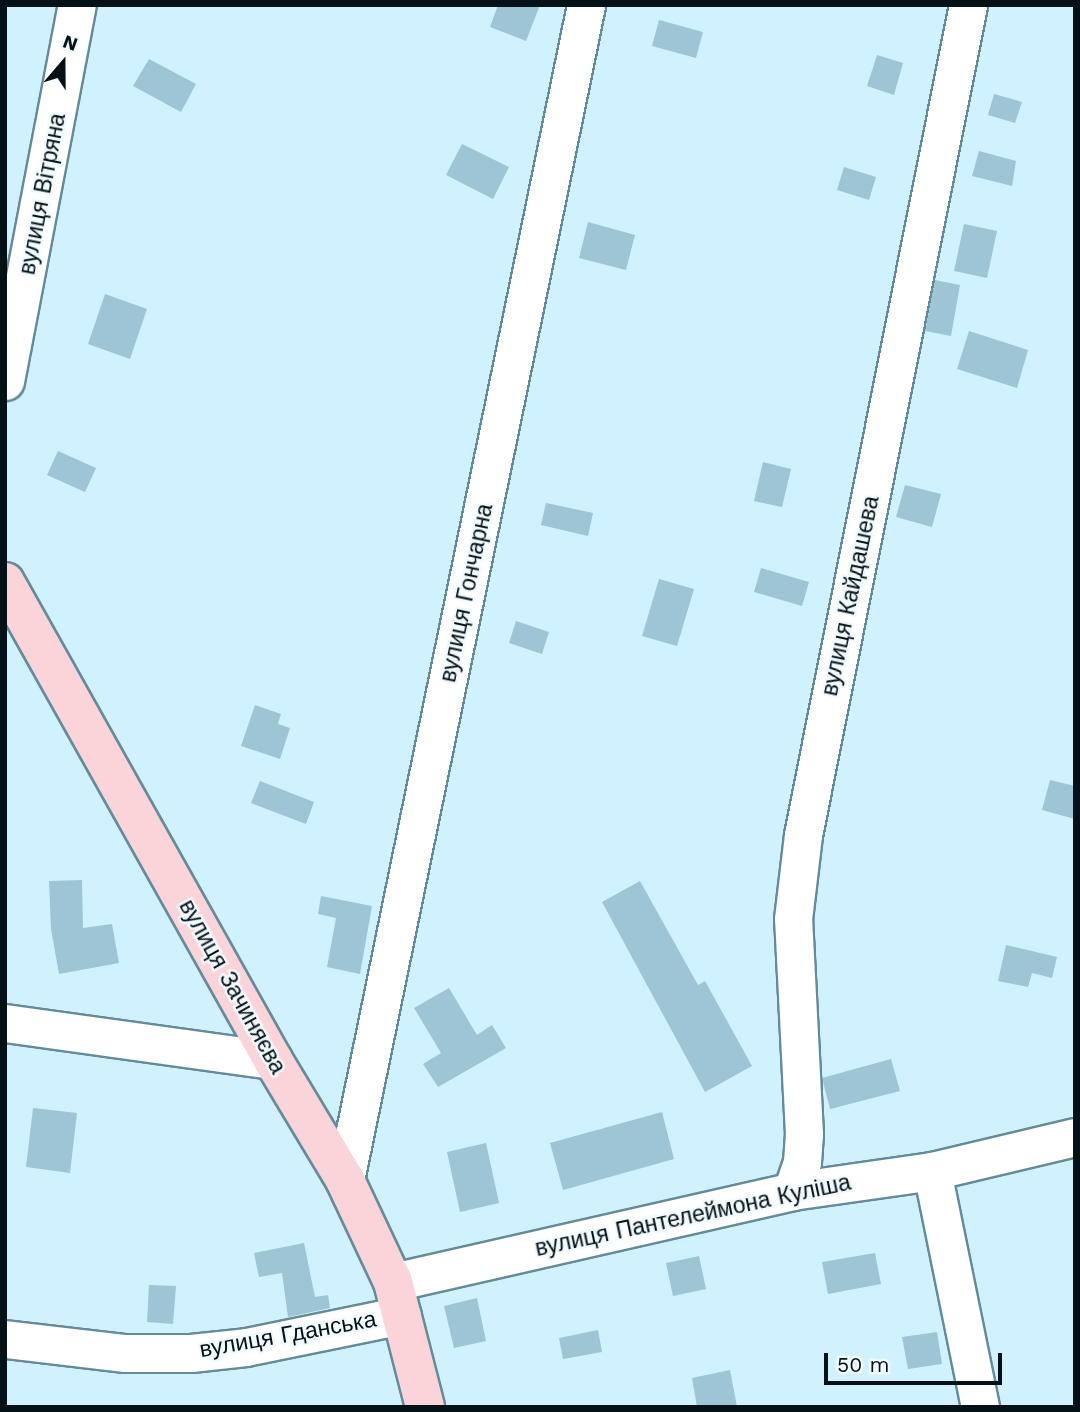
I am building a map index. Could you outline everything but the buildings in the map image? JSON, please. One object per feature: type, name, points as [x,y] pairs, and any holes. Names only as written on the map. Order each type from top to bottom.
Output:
[{"type":"main road","name":"вулиця Зачиняєва","points":[[5,582],[272,1060],[345,1180],[398,1298],[425,1407]]},
{"type":"street","name":"вулиця Вітряна","points":[[5,381],[77,5]]},
{"type":"street","name":"вулиця Гончарна","points":[[345,1180],[586,5]]},
{"type":"street","name":"вулиця Кайдашева","points":[[792,1191],[802,1162],[804,1135],[793,919],[803,835],[968,5]]},
{"type":"street","points":[[5,1023],[272,1060]]},
{"type":"street","name":"вулиця Пантелеймона Куліша","points":[[398,1298],[792,1191],[932,1171],[1075,1137]]},
{"type":"street","points":[[932,1171],[980,1407]]},
{"type":"street","name":"вулиця Гданська","points":[[5,1339],[125,1353],[191,1353],[246,1347],[398,1298]]}]
